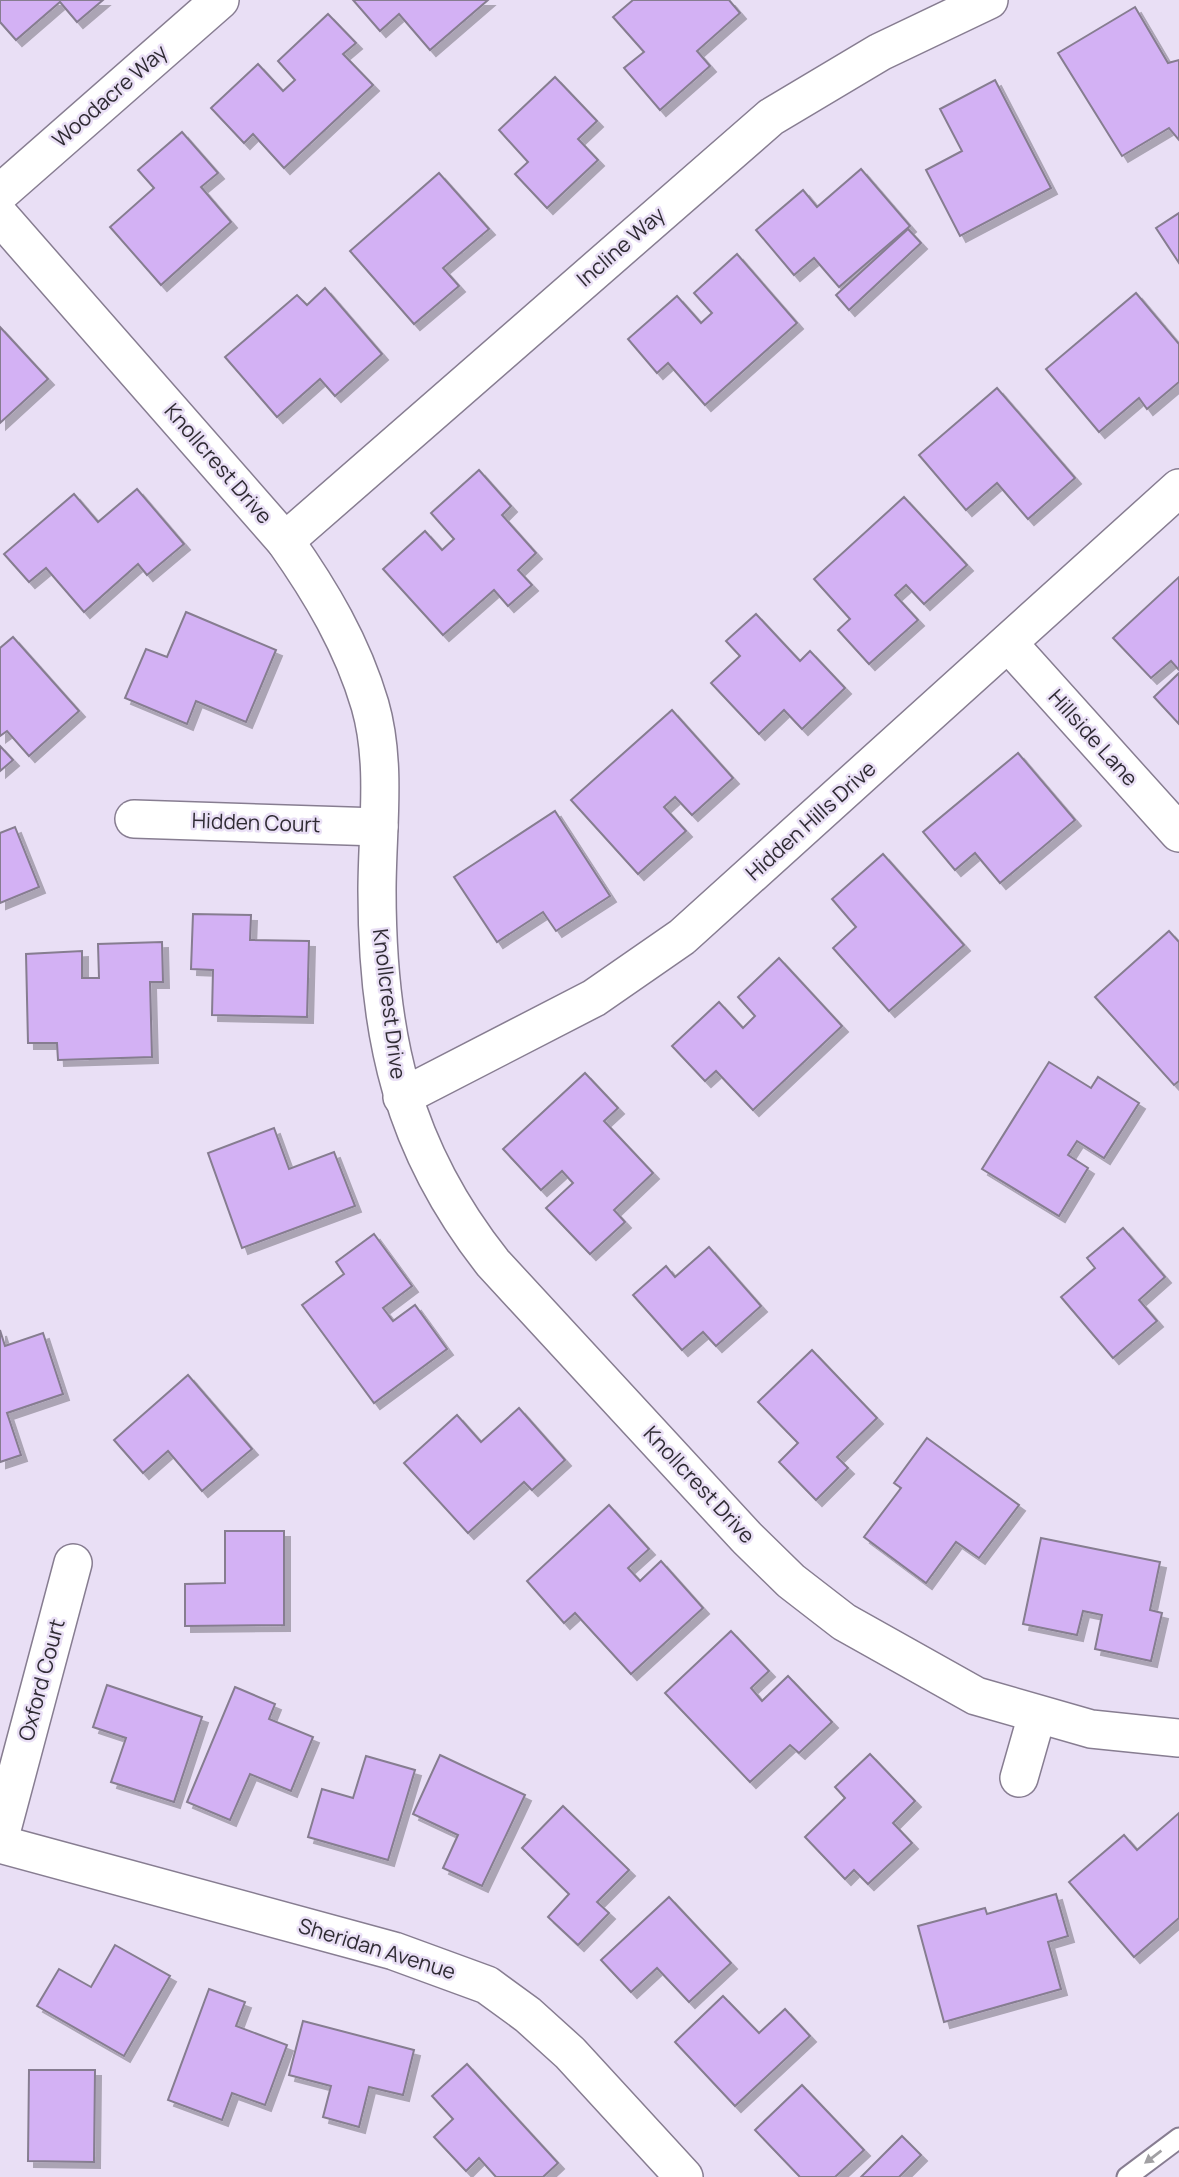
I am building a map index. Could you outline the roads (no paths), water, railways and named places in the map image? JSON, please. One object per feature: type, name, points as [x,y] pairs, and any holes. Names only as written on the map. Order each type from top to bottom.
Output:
[{"type":"street","name":"Woodacre Way","points":[[0,193],[220,0]]},
{"type":"street","name":"Incline Way","points":[[285,541],[771,117],[858,64],[989,0]]},
{"type":"street","name":"Knollcrest Drive","points":[[0,216],[285,541],[321,591],[338,625],[370,707],[378,757],[379,960],[388,1030],[402,1097],[427,1164],[461,1222],[493,1263],[765,1555],[791,1581],[844,1622],[976,1696],[1091,1729],[1179,1738]]},
{"type":"street","name":"Hidden Hills Drive","points":[[402,1097],[594,998],[661,953],[1179,488]]},
{"type":"street","name":"Hillside Lane","points":[[1008,643],[1179,833]]},
{"type":"street","name":"Hidden Court","points":[[134,819],[379,827]]},
{"type":"street","name":"Oxford Court","points":[[0,1837],[73,1563]]},
{"type":"street","points":[[1019,1778],[1037,1714]]},
{"type":"street","name":"Sheridan Avenue","points":[[0,1844],[394,1951],[487,1985],[528,2015],[570,2053],[676,2174]]},
{"type":"lane","points":[[1127,2177],[1179,2138]]}]
